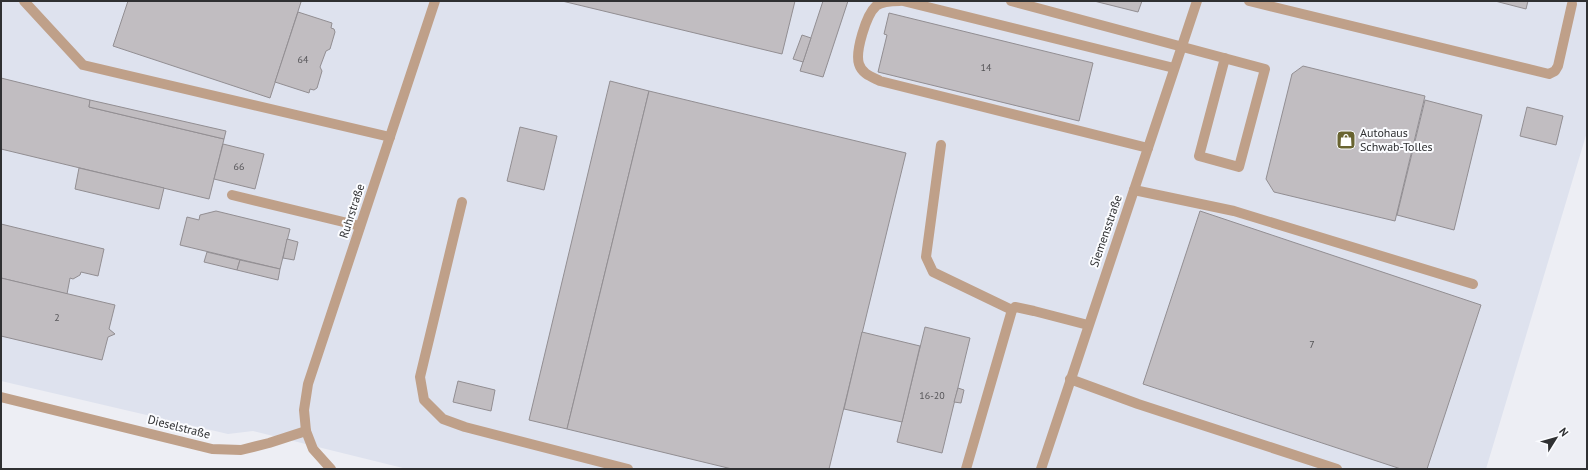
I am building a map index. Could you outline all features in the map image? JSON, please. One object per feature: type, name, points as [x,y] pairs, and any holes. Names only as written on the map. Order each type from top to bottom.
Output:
[{"type":"street","points":[[24,1],[83,65],[390,137]]},
{"type":"street","name":"Ruhrstraße","points":[[306,431],[304,410],[308,384],[435,1]]},
{"type":"street","points":[[900,1],[889,1],[877,6],[867,17],[858,55],[859,65],[866,75],[888,83],[1148,148]]},
{"type":"street","points":[[903,1],[1174,68]]},
{"type":"street","points":[[1012,1],[1181,47],[1225,58],[1265,69],[1238,167],[1199,156],[1225,58]]},
{"type":"street","name":"Siemensstraße","points":[[1041,469],[1197,1]]},
{"type":"street","points":[[1249,1],[1548,74],[1555,71],[1558,66],[1572,4]]},
{"type":"street","points":[[941,145],[926,257],[933,272],[1012,310]]},
{"type":"street","points":[[1134,190],[1234,211],[1473,284]]},
{"type":"street","points":[[232,195],[360,226]]},
{"type":"street","points":[[462,202],[420,377],[424,400],[443,419],[465,427],[628,469]]},
{"type":"street","points":[[966,469],[1014,307],[1088,325]]},
{"type":"street","points":[[1070,379],[1138,404],[1337,469]]},
{"type":"street","name":"Dieselstraße","points":[[1,397],[212,449],[241,450],[268,444],[306,431]]},
{"type":"street","points":[[306,431],[313,449],[331,469]]},
{"type":"shaded area","points":[[1,1],[1587,1],[1587,132],[1486,469],[407,469],[253,431],[228,434],[1,381]]},
{"type":"building","points":[[128,1],[301,2],[270,98],[113,46]]},
{"type":"building","points":[[562,1],[795,1],[782,54]]},
{"type":"building","points":[[823,1],[848,1],[823,77],[800,71]]},
{"type":"building","points":[[1094,1],[1142,1],[1138,12]]},
{"type":"building","points":[[1495,1],[1528,1],[1526,9]]},
{"type":"building","points":[[298,12],[332,23],[331,28],[334,29],[335,32],[330,49],[326,51],[320,67],[322,71],[317,88],[314,90],[310,89],[309,93],[275,82]]},
{"type":"building","points":[[889,13],[1093,63],[1079,121],[878,72],[887,35],[884,34]]},
{"type":"building","points":[[802,35],[811,38],[803,62],[793,59]]},
{"type":"building","name":"Autohaus Schwab-Tolles","points":[[1303,66],[1425,96],[1395,221],[1274,192],[1266,179],[1292,74]]},
{"type":"building","points":[[1,78],[90,100],[89,107],[224,139],[209,199],[1,149]]},
{"type":"building","points":[[610,81],[649,91],[567,429],[529,420]]},
{"type":"building","points":[[649,91],[906,153],[829,469],[732,469],[567,429]]},
{"type":"building","points":[[90,100],[226,131],[224,139],[89,107]]},
{"type":"building","points":[[1425,100],[1482,115],[1454,230],[1397,215]]},
{"type":"building","points":[[1527,107],[1563,116],[1556,145],[1520,136]]},
{"type":"building","points":[[520,127],[557,136],[544,190],[507,181]]},
{"type":"building","points":[[223,144],[264,154],[255,189],[214,179]]},
{"type":"building","points":[[79,168],[164,188],[159,209],[75,189]]},
{"type":"building","points":[[216,211],[290,229],[280,269],[180,245],[187,217],[199,220],[200,215]]},
{"type":"building","points":[[1200,211],[1481,305],[1427,469],[1401,469],[1143,384]]},
{"type":"building","points":[[1,224],[104,249],[98,276],[81,272],[80,275],[73,279],[70,278],[67,294],[1,278]]},
{"type":"building","points":[[287,239],[298,242],[294,260],[283,258]]},
{"type":"building","points":[[207,252],[240,260],[237,270],[204,262]]},
{"type":"building","points":[[240,260],[280,269],[278,280],[237,270]]},
{"type":"building","points":[[1,278],[115,305],[109,329],[115,334],[108,337],[102,360],[1,336]]},
{"type":"building","points":[[925,327],[970,338],[942,453],[897,442]]},
{"type":"building","points":[[862,332],[920,346],[902,422],[844,409]]},
{"type":"building","points":[[458,381],[495,390],[491,411],[453,402]]},
{"type":"building","points":[[958,388],[964,390],[961,403],[954,402]]},
{"type":"place","name":"Autohaus Schwab-Tolles","points":[[1346,140]]}]
